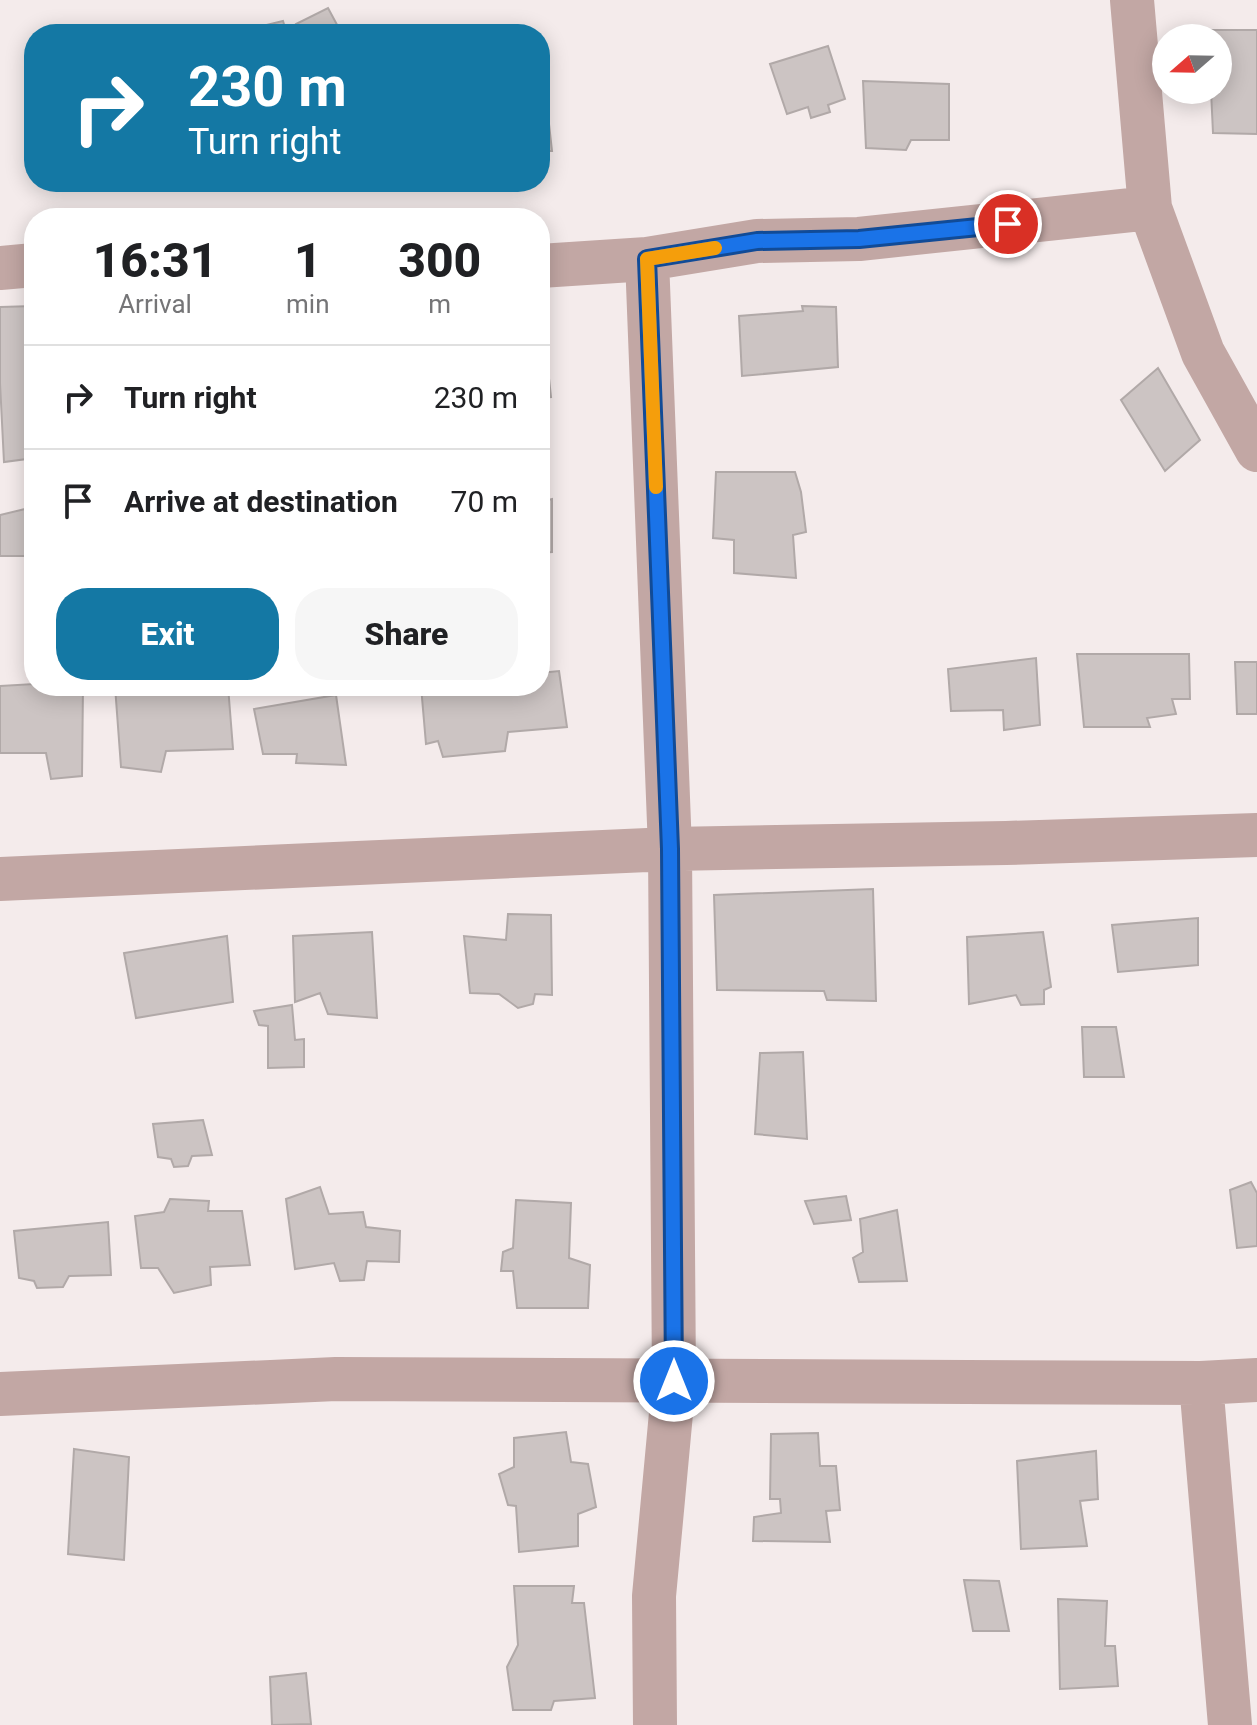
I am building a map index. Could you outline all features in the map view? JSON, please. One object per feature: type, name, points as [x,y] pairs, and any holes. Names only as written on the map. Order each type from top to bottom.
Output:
[{"type":"street","points":[[1132,0],[1150,208],[1203,353],[1257,450]]},
{"type":"street","points":[[550,265],[647,259],[757,241],[859,239],[1150,208]]},
{"type":"street","points":[[647,259],[670,849],[674,1381],[654,1596],[655,1725]]},
{"type":"street","points":[[0,268],[24,266]]},
{"type":"street","points":[[0,879],[670,849],[1257,835]]},
{"type":"street","points":[[0,1394],[336,1379],[1201,1383],[1257,1380]]},
{"type":"street","points":[[1201,1383],[1230,1725]]},
{"type":"street","points":[[1250,1725],[1257,1723]]},
{"type":"building","points":[[328,8],[337,24],[296,24]]},
{"type":"building","points":[[1232,30],[1257,30],[1257,134],[1213,133],[1212,104],[1232,104]]},
{"type":"building","points":[[828,46],[845,99],[828,105],[830,112],[811,118],[808,107],[787,114],[770,64]]},
{"type":"building","points":[[863,81],[949,84],[949,140],[911,140],[906,150],[866,148]]},
{"type":"building","points":[[24,306],[24,459],[4,462],[0,383],[0,307]]},
{"type":"building","points":[[802,306],[836,307],[838,367],[742,376],[739,316],[803,311]]},
{"type":"building","points":[[1158,368],[1200,440],[1165,471],[1121,400]]},
{"type":"building","points":[[716,472],[795,472],[806,532],[793,535],[796,578],[734,573],[734,540],[713,538]]},
{"type":"building","points":[[552,499],[550,552],[550,500]]},
{"type":"building","points":[[24,509],[24,556],[0,556],[0,515]]},
{"type":"building","points":[[1077,654],[1189,654],[1190,699],[1172,699],[1176,714],[1147,718],[1150,727],[1084,727]]},
{"type":"building","points":[[1036,658],[1040,725],[1004,730],[1003,710],[951,711],[948,669]]},
{"type":"building","points":[[1235,662],[1257,662],[1257,714],[1237,714]]},
{"type":"building","points":[[559,671],[567,727],[508,732],[505,751],[443,757],[438,741],[426,744],[422,696],[550,696],[550,672]]},
{"type":"building","points":[[24,685],[24,696],[83,696],[82,776],[51,779],[46,753],[0,753],[0,686]]},
{"type":"building","points":[[116,696],[229,696],[233,749],[166,751],[161,772],[121,767]]},
{"type":"building","points":[[336,696],[346,765],[296,763],[297,754],[263,754],[254,709]]},
{"type":"building","points":[[873,889],[876,1001],[827,1000],[824,991],[717,990],[714,895]]},
{"type":"building","points":[[508,914],[551,915],[552,995],[535,994],[533,1004],[518,1008],[499,994],[470,993],[464,936],[506,940]]},
{"type":"building","points":[[1198,918],[1198,965],[1118,972],[1112,925]]},
{"type":"building","points":[[372,932],[377,1018],[328,1014],[320,993],[295,1002],[293,936]]},
{"type":"building","points":[[1043,932],[1051,987],[1044,990],[1044,1004],[1021,1005],[1016,995],[969,1004],[967,937]]},
{"type":"building","points":[[227,936],[233,1002],[136,1018],[124,953]]},
{"type":"building","points":[[292,1005],[295,1040],[304,1039],[304,1067],[268,1068],[268,1026],[259,1025],[254,1011]]},
{"type":"building","points":[[1082,1027],[1116,1027],[1124,1077],[1084,1077]]},
{"type":"building","points":[[803,1052],[807,1139],[755,1134],[760,1053]]},
{"type":"building","points":[[203,1120],[212,1155],[192,1156],[188,1166],[174,1167],[171,1159],[158,1157],[153,1124]]},
{"type":"building","points":[[1251,1182],[1257,1193],[1257,1246],[1237,1248],[1230,1190]]},
{"type":"building","points":[[320,1187],[329,1214],[363,1212],[366,1227],[400,1231],[399,1262],[367,1261],[364,1280],[340,1281],[334,1263],[295,1269],[286,1199]]},
{"type":"building","points":[[846,1196],[851,1220],[814,1224],[805,1201]]},
{"type":"building","points":[[170,1199],[209,1201],[208,1211],[242,1211],[250,1265],[210,1267],[211,1285],[174,1293],[158,1268],[141,1268],[135,1216],[164,1212]]},
{"type":"building","points":[[516,1200],[571,1203],[569,1258],[590,1265],[588,1308],[517,1308],[513,1271],[501,1271],[503,1252],[513,1248]]},
{"type":"building","points":[[897,1210],[907,1281],[859,1282],[853,1258],[863,1252],[860,1219]]},
{"type":"building","points":[[108,1222],[111,1275],[69,1276],[63,1287],[37,1288],[34,1281],[19,1278],[14,1231]]},
{"type":"building","points":[[566,1432],[571,1462],[588,1464],[596,1507],[578,1514],[578,1546],[519,1552],[516,1506],[508,1505],[499,1474],[514,1467],[514,1438]]},
{"type":"building","points":[[818,1433],[820,1466],[836,1466],[840,1510],[826,1511],[830,1542],[753,1541],[754,1517],[781,1513],[780,1499],[770,1499],[771,1434]]},
{"type":"building","points":[[74,1449],[129,1457],[124,1560],[68,1554]]},
{"type":"building","points":[[1096,1451],[1098,1499],[1080,1501],[1087,1546],[1021,1549],[1017,1461]]},
{"type":"building","points":[[964,1580],[999,1581],[1009,1631],[973,1631]]},
{"type":"building","points":[[514,1586],[574,1586],[572,1603],[584,1603],[595,1698],[554,1701],[551,1710],[513,1710],[507,1667],[518,1645]]},
{"type":"building","points":[[1058,1599],[1107,1601],[1105,1646],[1115,1646],[1118,1686],[1060,1689]]},
{"type":"building","points":[[306,1673],[311,1724],[272,1725],[270,1677]]},
{"type":"slow traffic","points":[[656,487],[647,259],[715,248]]},
{"type":"route","points":[[674,1381],[670,849],[647,259],[757,241],[859,239],[1008,224]]}]
